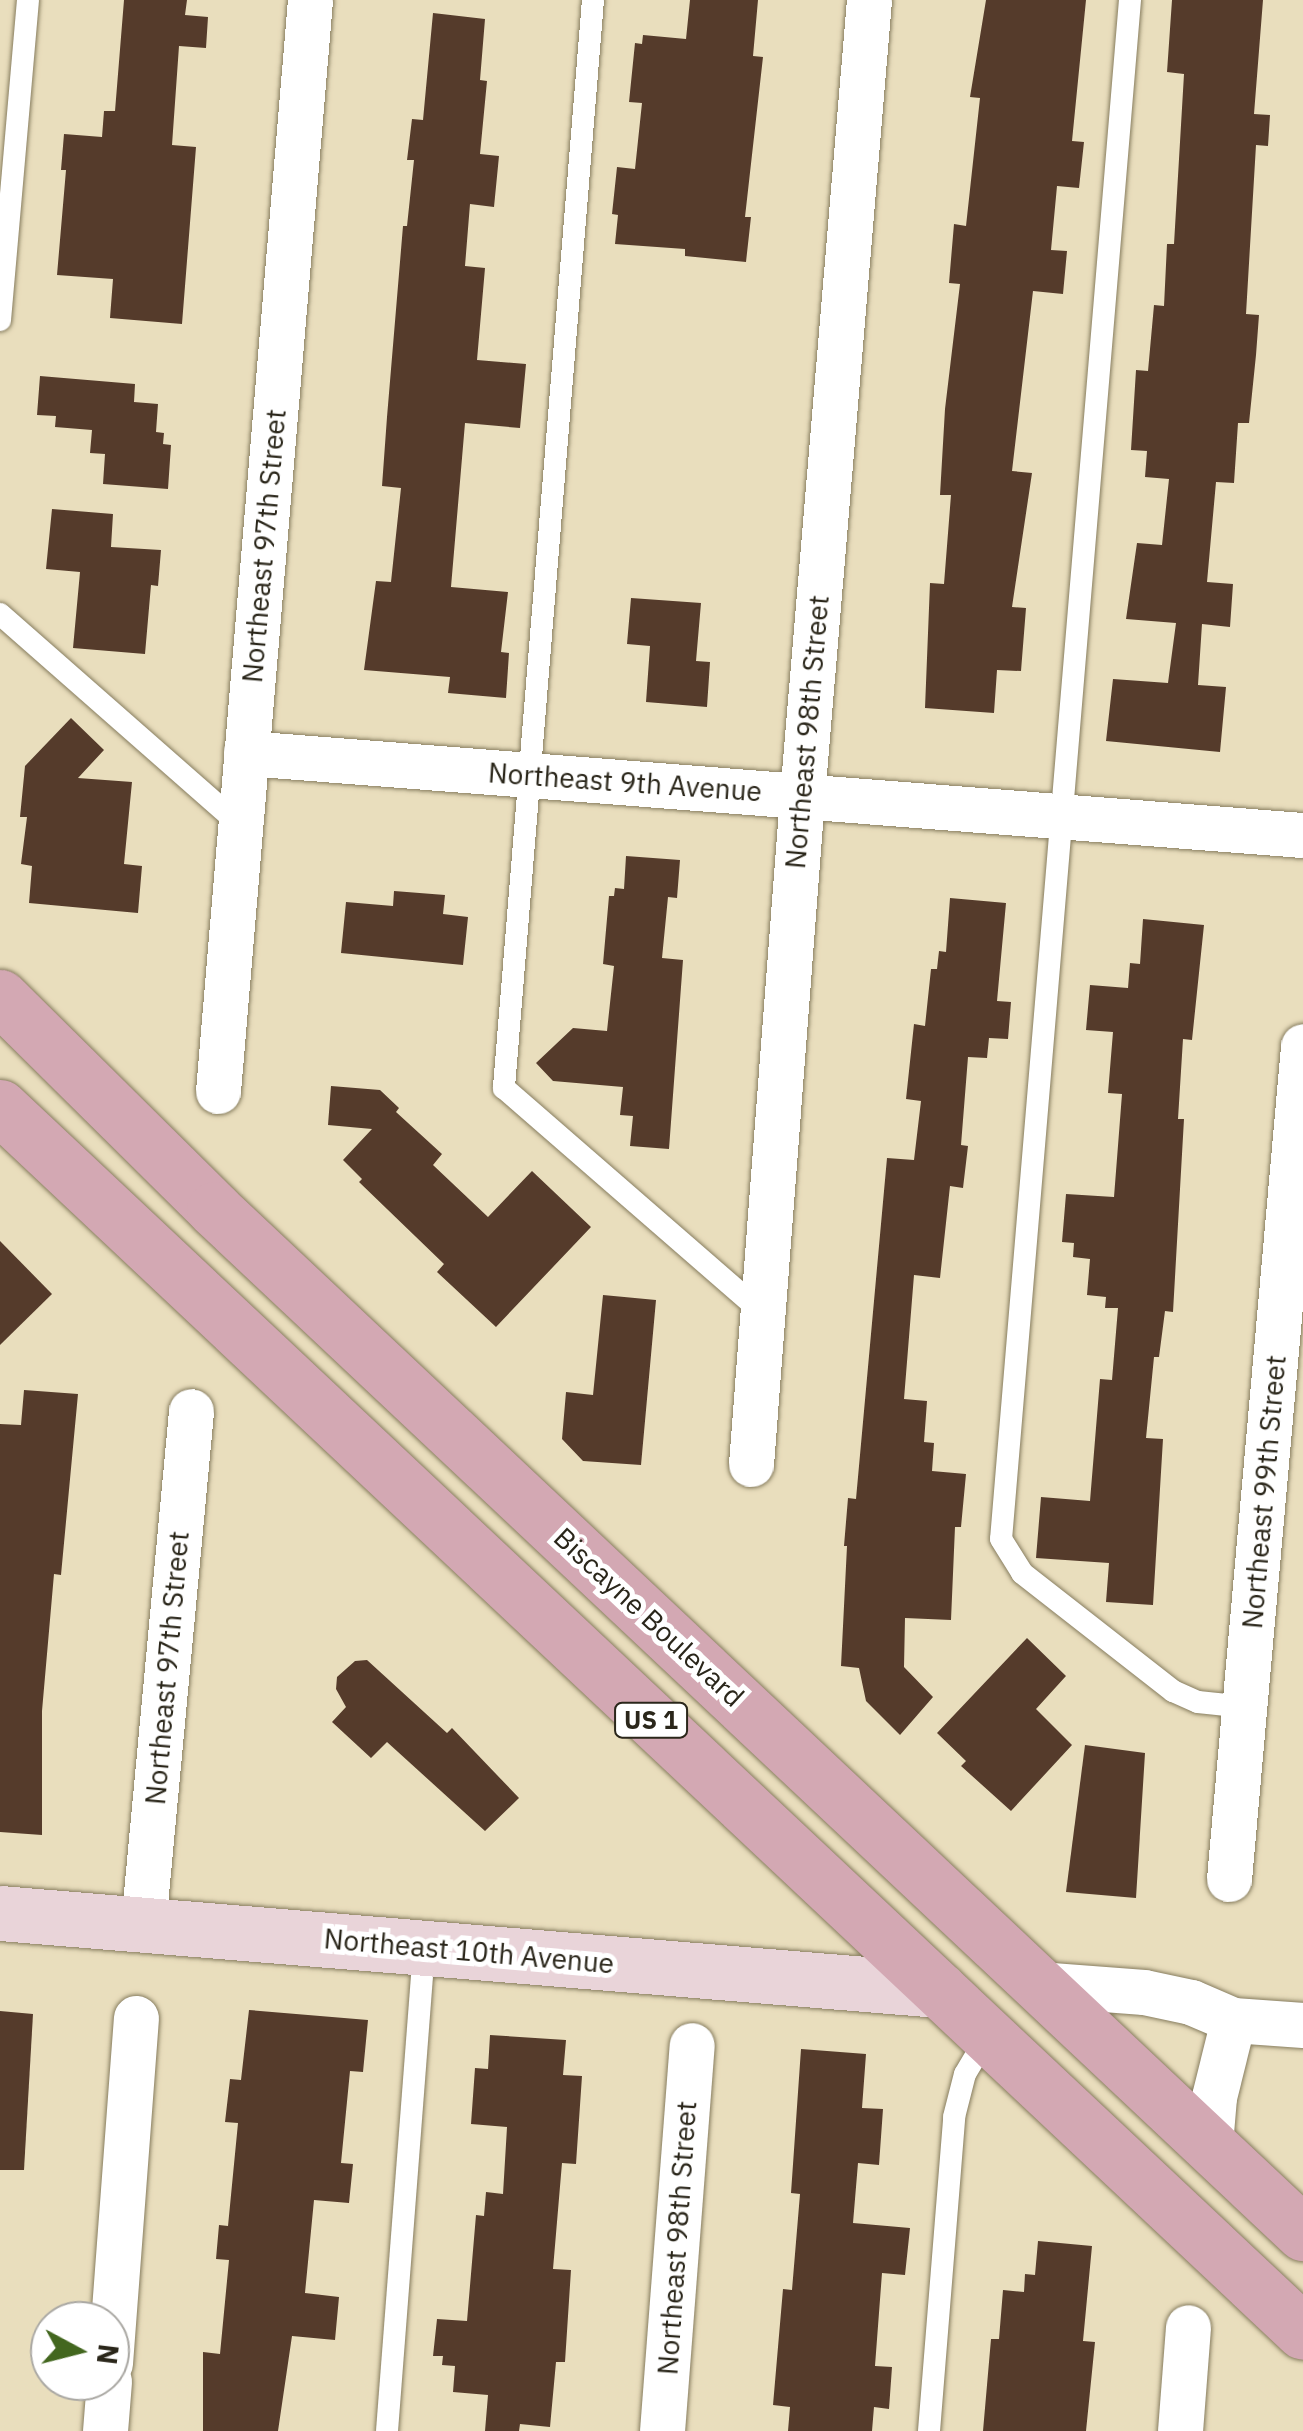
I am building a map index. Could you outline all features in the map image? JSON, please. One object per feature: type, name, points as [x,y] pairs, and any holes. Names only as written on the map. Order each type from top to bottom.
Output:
[{"type":"main road","name":"Biscayne Boulevard","points":[[0,996],[214,1208],[1303,2233]]},
{"type":"main road","name":"US 1","points":[[0,1107],[1303,2332]]},
{"type":"street","name":"Northeast 97th Street","points":[[218,1091],[310,0]]},
{"type":"street","name":"Northeast 98th Street","points":[[751,1464],[869,0]]},
{"type":"street","name":"Northeast 9th Avenue","points":[[246,753],[1303,835]]},
{"type":"street","name":"Northeast 99th Street","points":[[1228,1879],[1303,1046]]},
{"type":"street","name":"Northeast 97th Street","points":[[143,1926],[191,1411]]},
{"type":"street","name":"Northeast 10th Avenue","points":[[0,1913],[939,1990]]},
{"type":"street","points":[[1038,1984],[1144,1992],[1191,2002],[1232,2020],[1303,2025]]},
{"type":"street","points":[[115,2301],[136,2018]]},
{"type":"street","points":[[1210,2144],[1214,2097],[1232,2020]]},
{"type":"street","name":"Northeast 98th Street","points":[[662,2431],[692,2045]]},
{"type":"street","points":[[1180,2431],[1188,2327]]},
{"type":"street","points":[[105,2431],[107,2401]]},
{"type":"lane","points":[[0,320],[28,0]]},
{"type":"lane","points":[[592,0],[504,1088],[762,1313]]},
{"type":"lane","points":[[1130,0],[1001,1539],[1022,1573],[1173,1691],[1198,1702],[1246,1707]]},
{"type":"lane","points":[[0,614],[240,825]]},
{"type":"lane","points":[[388,2431],[424,1948]]},
{"type":"lane","points":[[929,2431],[954,2117],[964,2074],[987,2037]]},
{"type":"building","points":[[124,0],[187,0],[185,15],[208,17],[206,48],[179,46],[172,145],[196,147],[182,324],[110,318],[113,279],[57,275],[66,170],[61,170],[64,134],[102,137],[104,111],[115,111]]},
{"type":"building","points":[[690,0],[758,0],[753,56],[763,57],[745,217],[751,217],[746,262],[685,256],[685,249],[615,244],[618,215],[612,214],[617,167],[635,169],[642,103],[629,102],[635,43],[642,44],[643,35],[686,39]]},
{"type":"building","points":[[986,0],[1086,0],[1072,141],[1084,142],[1079,188],[1057,186],[1051,250],[1067,251],[1063,294],[1033,291],[1012,471],[1032,473],[1012,607],[1026,608],[1021,671],[997,670],[994,713],[925,708],[930,583],[944,584],[951,495],[940,495],[945,409],[960,284],[949,283],[954,224],[966,226],[980,98],[970,97]]},
{"type":"building","points":[[1172,0],[1263,0],[1254,114],[1270,115],[1268,146],[1256,145],[1246,314],[1259,315],[1256,355],[1249,423],[1238,423],[1234,483],[1216,482],[1207,582],[1233,584],[1230,627],[1202,624],[1198,685],[1226,687],[1220,752],[1106,741],[1113,679],[1168,683],[1176,623],[1126,619],[1137,543],[1162,545],[1169,479],[1145,477],[1147,451],[1131,450],[1136,370],[1148,371],[1154,305],[1164,306],[1167,244],[1174,244],[1184,74],[1167,72]]},
{"type":"building","points":[[433,13],[485,19],[480,80],[487,81],[480,154],[499,156],[494,207],[470,204],[465,266],[485,268],[477,360],[526,364],[520,428],[465,423],[451,587],[508,592],[501,652],[509,653],[506,698],[448,693],[450,677],[364,670],[376,581],[391,582],[401,488],[382,486],[403,226],[407,226],[414,160],[407,160],[412,119],[423,120]]},
{"type":"building","points":[[40,376],[135,384],[134,402],[158,404],[156,432],[164,433],[163,444],[171,445],[168,489],[103,484],[105,454],[90,453],[92,430],[55,427],[56,416],[37,415]]},
{"type":"building","points":[[52,509],[113,514],[111,547],[161,550],[158,586],[151,585],[145,654],[73,648],[80,572],[46,569]]},
{"type":"building","points":[[631,598],[701,603],[696,661],[710,662],[707,707],[646,702],[650,646],[627,644]]},
{"type":"building","points":[[71,718],[104,750],[78,778],[132,782],[124,864],[142,866],[138,913],[29,903],[32,866],[21,864],[27,817],[20,817],[25,766]]},
{"type":"building","points":[[626,856],[680,860],[677,898],[668,897],[662,958],[683,960],[669,1149],[630,1146],[633,1116],[620,1115],[623,1087],[553,1081],[536,1063],[573,1028],[607,1031],[614,966],[603,964],[609,896],[614,896],[615,888],[624,889]]},
{"type":"building","points":[[394,891],[445,895],[443,914],[468,917],[463,965],[341,953],[346,902],[393,906]]},
{"type":"building","points":[[950,898],[1006,903],[997,1001],[1011,1002],[1008,1039],[989,1038],[987,1058],[968,1057],[961,1145],[968,1146],[963,1188],[950,1186],[940,1278],[914,1275],[904,1399],[927,1401],[924,1442],[934,1443],[932,1471],[966,1474],[961,1527],[955,1527],[951,1620],[905,1618],[904,1667],[933,1697],[900,1735],[866,1701],[859,1668],[841,1666],[844,1546],[848,1498],[856,1499],[887,1158],[914,1160],[921,1101],[906,1099],[914,1024],[925,1026],[931,969],[937,969],[939,951],[946,952]]},
{"type":"building","points":[[1143,919],[1204,925],[1192,1040],[1183,1039],[1178,1119],[1184,1119],[1173,1312],[1165,1311],[1159,1357],[1154,1357],[1146,1438],[1163,1439],[1153,1605],[1106,1602],[1109,1563],[1036,1558],[1041,1497],[1090,1501],[1100,1379],[1112,1380],[1118,1308],[1105,1308],[1106,1297],[1087,1295],[1090,1259],[1073,1257],[1074,1243],[1062,1242],[1066,1194],[1114,1197],[1122,1094],[1108,1093],[1113,1032],[1086,1030],[1090,985],[1128,988],[1130,963],[1140,964]]},
{"type":"building","points":[[331,1086],[380,1090],[399,1108],[396,1112],[442,1154],[433,1165],[488,1217],[532,1171],[591,1227],[496,1327],[437,1272],[444,1264],[359,1182],[362,1179],[343,1160],[372,1129],[328,1125]]},
{"type":"building","points":[[0,1241],[52,1294],[0,1345]]},
{"type":"building","points":[[603,1295],[656,1300],[641,1465],[583,1461],[562,1439],[566,1392],[593,1395]]},
{"type":"building","points":[[24,1390],[78,1394],[61,1575],[54,1574],[42,1711],[42,1835],[0,1832],[0,1424],[21,1425]]},
{"type":"building","points":[[1027,1638],[1066,1676],[1036,1709],[1072,1745],[1011,1811],[961,1766],[966,1761],[937,1733]]},
{"type":"building","points":[[367,1660],[447,1733],[452,1728],[519,1798],[485,1831],[387,1742],[371,1758],[332,1722],[346,1707],[336,1689],[337,1677],[355,1661]]},
{"type":"building","points":[[1085,1745],[1145,1753],[1136,1898],[1066,1892]]},
{"type":"building","points":[[249,2010],[368,2020],[363,2072],[350,2071],[341,2163],[353,2164],[349,2203],[314,2200],[305,2293],[339,2297],[335,2340],[292,2336],[278,2431],[203,2431],[203,2352],[220,2354],[229,2260],[216,2259],[219,2225],[228,2226],[238,2123],[225,2122],[230,2079],[241,2080]]},
{"type":"building","points":[[0,2011],[33,2014],[24,2170],[0,2170]]},
{"type":"building","points":[[490,2035],[566,2040],[563,2075],[582,2076],[576,2164],[562,2163],[553,2269],[571,2270],[565,2362],[556,2362],[550,2427],[520,2424],[519,2431],[485,2431],[488,2395],[453,2392],[455,2366],[442,2365],[443,2356],[433,2356],[437,2319],[467,2321],[476,2215],[484,2216],[486,2192],[503,2194],[507,2127],[471,2124],[475,2068],[488,2069]]},
{"type":"building","points":[[801,2049],[866,2054],[862,2108],[883,2109],[879,2165],[858,2163],[853,2223],[910,2228],[905,2275],[882,2273],[875,2366],[892,2367],[889,2409],[874,2407],[872,2431],[788,2431],[790,2407],[773,2405],[783,2289],[792,2290],[800,2194],[791,2193]]},
{"type":"building","points":[[1038,2241],[1092,2246],[1083,2341],[1095,2342],[1086,2431],[983,2431],[991,2339],[999,2339],[1003,2290],[1024,2292],[1025,2274],[1035,2275]]}]
